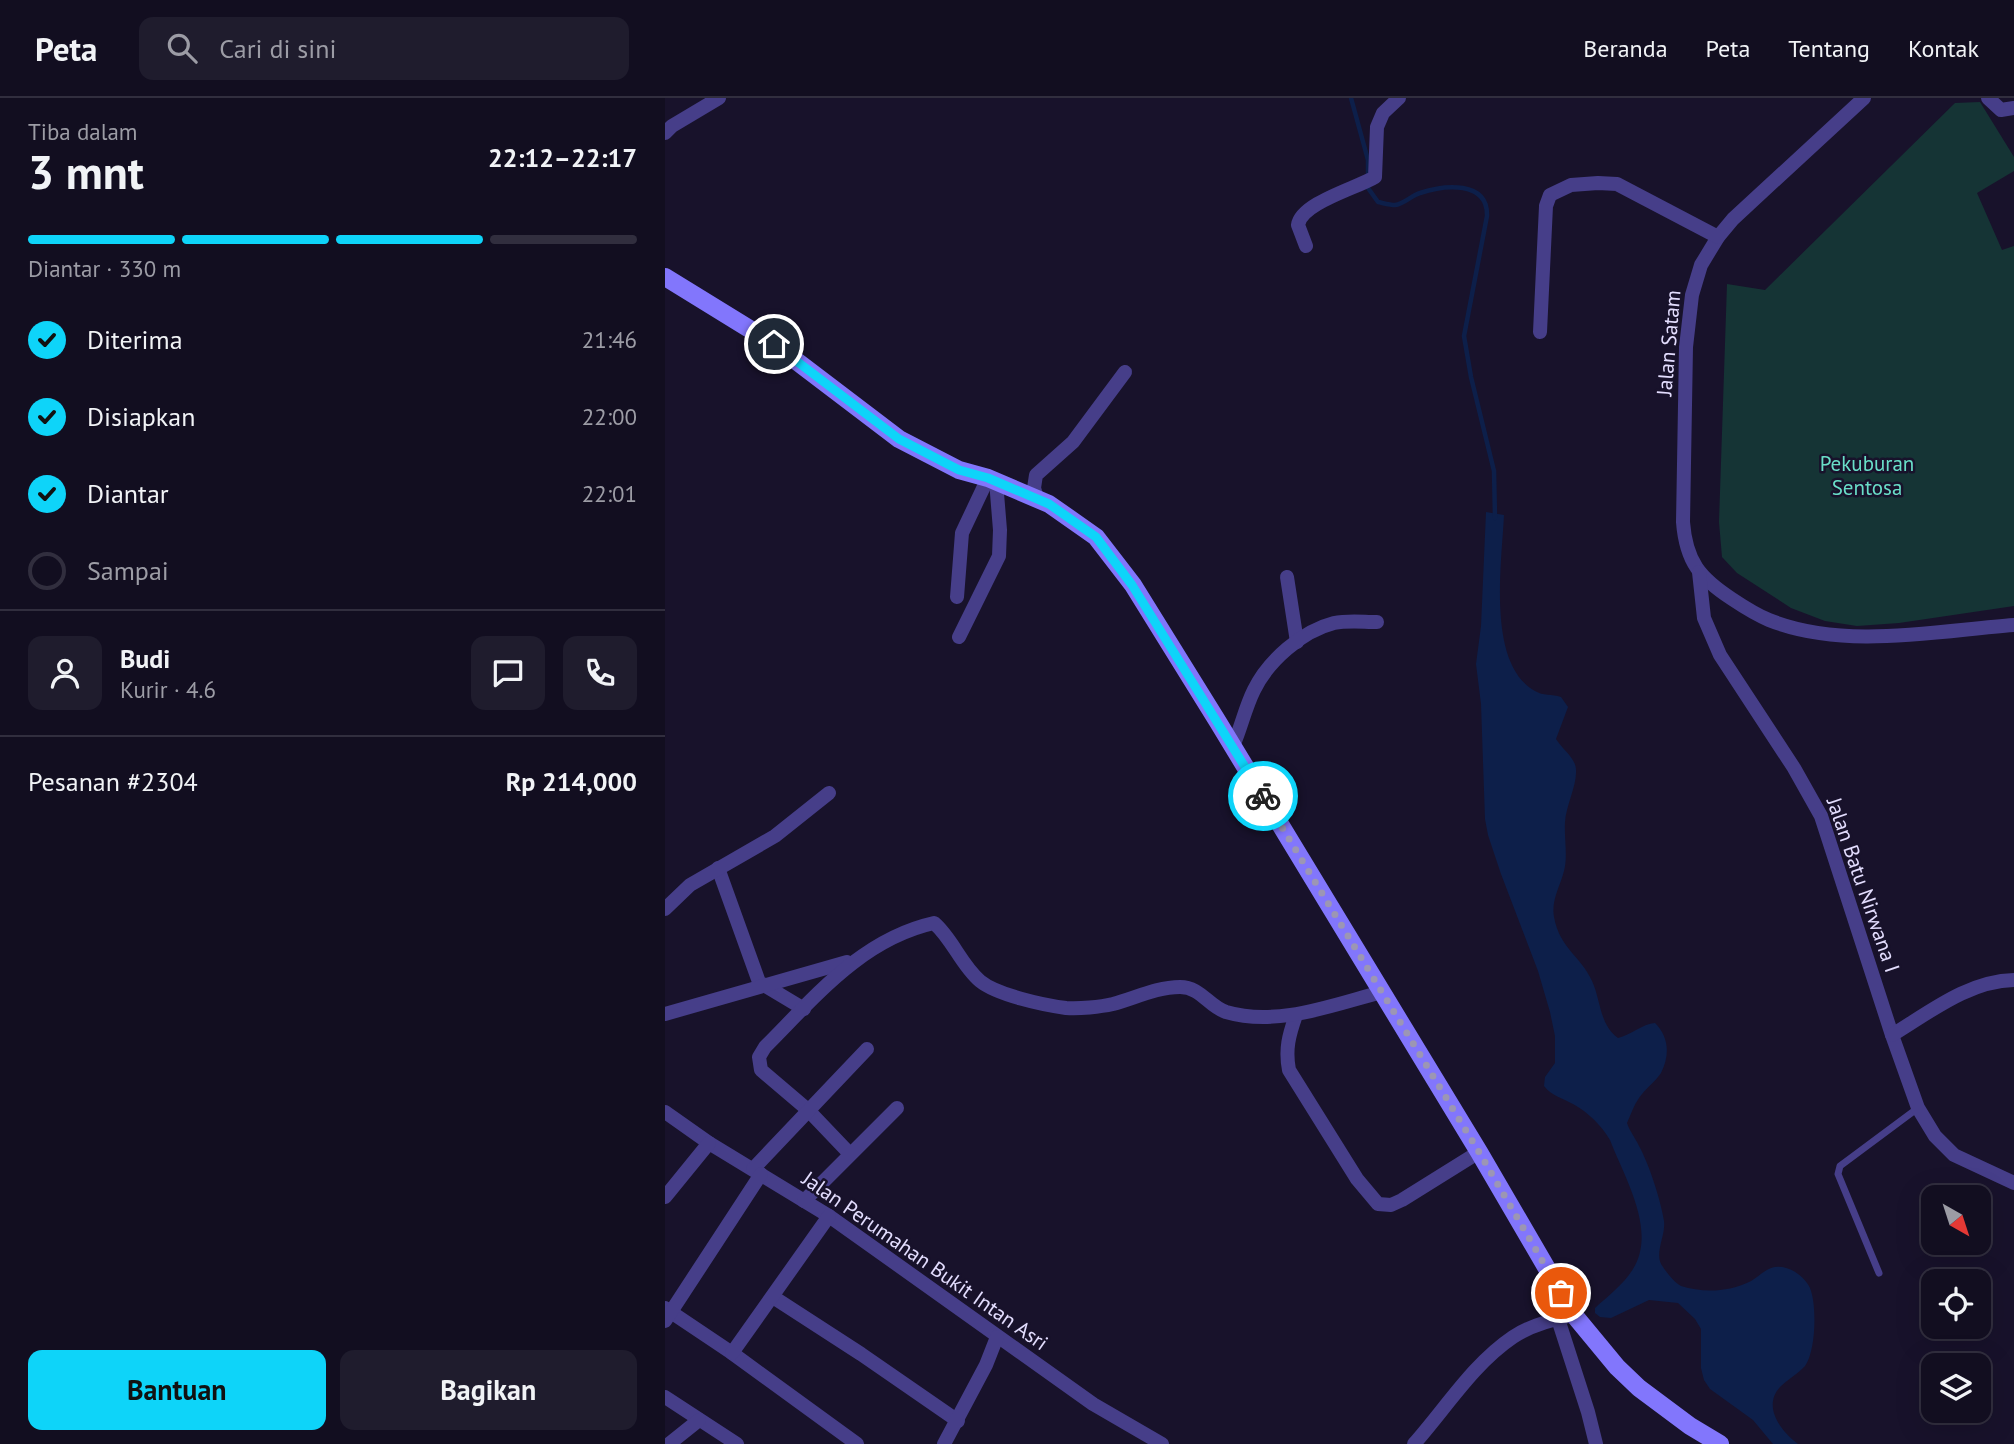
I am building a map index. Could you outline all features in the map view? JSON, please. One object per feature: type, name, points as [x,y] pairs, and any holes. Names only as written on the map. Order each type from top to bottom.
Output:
[{"type":"street","points":[[665,133],[719,98]]},
{"type":"street","points":[[1306,246],[1298,225],[1300,218],[1323,202],[1375,177],[1377,127],[1383,113],[1399,98]]},
{"type":"street","name":"Jalan Satam","points":[[1699,572],[1686,544],[1683,522],[1686,347],[1695,280],[1718,237],[1733,219],[1864,98]]},
{"type":"street","points":[[1988,98],[2001,110],[2014,108]]},
{"type":"street","points":[[1540,332],[1546,206],[1550,195],[1557,190],[1580,184],[1617,184],[1718,237]]},
{"type":"street","points":[[665,276],[774,344],[899,439],[959,470],[992,479],[1037,498],[1096,537],[1132,585],[1233,746],[1479,1152],[1566,1317],[1596,1444]]},
{"type":"street","points":[[1037,498],[1034,488],[1036,475],[1073,442],[1125,372]]},
{"type":"street","points":[[957,597],[962,533],[992,479]]},
{"type":"street","points":[[959,637],[999,556],[1000,530],[992,479]]},
{"type":"street","points":[[1699,572],[1709,583],[1767,620],[1816,633],[1882,637],[2014,625]]},
{"type":"street","name":"Jalan Batu Nirwana I","points":[[1699,572],[1704,618],[1720,655],[1794,768],[1821,816],[1917,1108],[1935,1136],[1954,1155],[2014,1182]]},
{"type":"street","points":[[1287,577],[1297,642]]},
{"type":"street","points":[[1233,746],[1251,695],[1266,669],[1297,642],[1324,626],[1337,622],[1377,622]]},
{"type":"street","points":[[665,909],[690,885],[775,836],[828,793]]},
{"type":"street","points":[[718,868],[756,977],[767,987],[804,1009]]},
{"type":"street","points":[[850,1154],[809,1110],[761,1070],[759,1061],[765,1047],[842,970],[887,939],[934,923],[980,981],[1000,992],[1068,1008],[1111,1004],[1181,987],[1198,991],[1221,1011],[1243,1016],[1296,1015],[1382,992]]},
{"type":"street","points":[[665,1014],[858,959]]},
{"type":"street","points":[[1892,1035],[1966,990],[1986,983],[2014,980]]},
{"type":"street","points":[[1296,1015],[1287,1039],[1289,1070],[1357,1179],[1378,1204],[1391,1205],[1479,1152]]},
{"type":"street","points":[[847,1442],[732,1353],[667,1314],[757,1172],[809,1110],[867,1049]]},
{"type":"street","points":[[804,1201],[897,1108]]},
{"type":"street","name":"Jalan Perumahan Bukit Intan Asri","points":[[665,1112],[709,1143],[829,1216],[996,1337],[1145,1440],[1162,1444]]},
{"type":"street","points":[[665,1197],[709,1143]]},
{"type":"street","points":[[732,1353],[829,1216]]},
{"type":"street","points":[[773,1297],[862,1354],[958,1421]]},
{"type":"street","points":[[1414,1444],[1492,1354],[1515,1336],[1566,1317]]},
{"type":"street","points":[[1566,1317],[1639,1388],[1690,1426],[1720,1444]]},
{"type":"street","points":[[944,1444],[986,1365],[996,1337]]},
{"type":"street","points":[[665,1397],[737,1444]]},
{"type":"street","points":[[669,1444],[699,1420]]},
{"type":"lane","points":[[1879,1273],[1838,1174],[1840,1166],[1917,1108]]},
{"type":"green space","name":"Pekuburan Sentosa","points":[[1980,102],[2014,157],[2014,171],[1977,193],[2002,250],[2014,246],[2014,606],[1899,623],[1857,626],[1825,621],[1791,608],[1737,573],[1722,557],[1719,522],[1727,284],[1765,290],[1955,103]]},
{"type":"water","points":[[1486,512],[1504,515],[1500,610],[1509,659],[1520,678],[1535,691],[1561,697],[1568,707],[1556,739],[1574,762],[1576,776],[1565,822],[1565,865],[1554,905],[1557,928],[1592,981],[1604,1019],[1612,1032],[1618,1038],[1655,1023],[1660,1028],[1667,1046],[1661,1073],[1639,1098],[1627,1123],[1647,1162],[1660,1203],[1664,1227],[1659,1251],[1660,1262],[1679,1285],[1698,1290],[1733,1288],[1777,1267],[1794,1271],[1807,1283],[1814,1305],[1814,1328],[1809,1359],[1799,1372],[1780,1387],[1773,1403],[1780,1426],[1798,1444],[1773,1444],[1753,1420],[1710,1389],[1701,1368],[1701,1329],[1695,1319],[1678,1303],[1649,1300],[1611,1318],[1600,1317],[1595,1313],[1595,1308],[1633,1269],[1640,1254],[1640,1221],[1636,1204],[1610,1140],[1584,1111],[1554,1095],[1544,1086],[1545,1077],[1555,1063],[1555,1036],[1550,1012],[1538,971],[1488,835],[1485,819],[1481,704],[1476,664],[1481,626]]},
{"type":"waterway","points":[[1351,98],[1368,160],[1368,188],[1378,202],[1395,205],[1420,193],[1452,187],[1473,191],[1485,204],[1487,216],[1464,336],[1494,471],[1495,518]]},
{"type":"way so far","points":[[1263,796],[1479,1152],[1561,1293]]},
{"type":"route","points":[[774,344],[899,439],[959,470],[988,478],[1049,504],[1096,537],[1132,585],[1263,796]]}]
